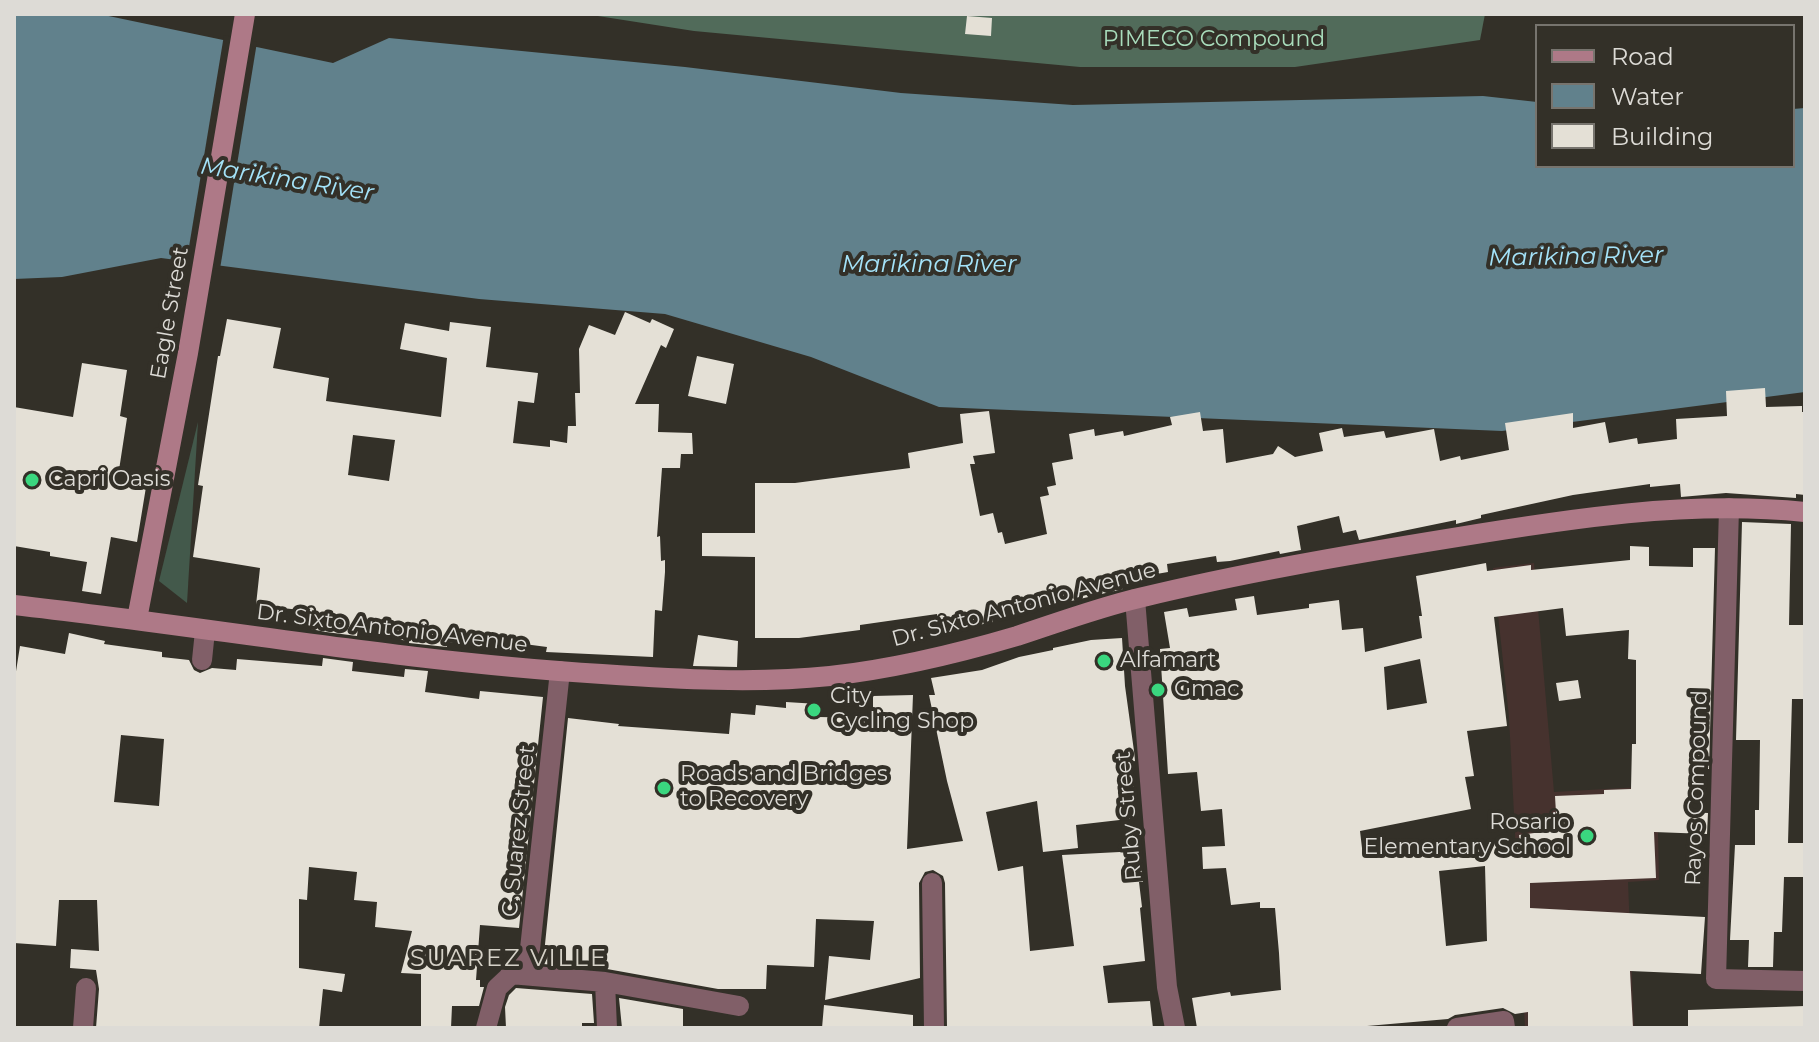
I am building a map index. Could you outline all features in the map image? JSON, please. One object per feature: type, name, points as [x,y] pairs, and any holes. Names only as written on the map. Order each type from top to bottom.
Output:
[{"type":"main road","name":"Eagle Street","points":[[137,619],[188,353],[245,14]]},
{"type":"main road","name":"Dr. Sixto Antonio Avenue","points":[[14,605],[443,661],[678,679],[755,680],[829,676],[904,664],[1135,599],[1317,560],[1505,529],[1635,511],[1729,508],[1805,512]]},
{"type":"street","name":"Rayos Compound","points":[[1729,508],[1716,979],[1805,981]]},
{"type":"street","name":"Ruby Street","points":[[1135,599],[1167,987],[1175,1028]]},
{"type":"street","points":[[202,660],[205,631]]},
{"type":"street","name":"C. Suarez Street","points":[[486,1028],[497,988],[529,958],[560,671]]},
{"type":"street","points":[[932,883],[934,1028]]},
{"type":"street","points":[[510,974],[605,982],[739,1006]]},
{"type":"street","points":[[605,982],[607,1028]]},
{"type":"street","points":[[83,1028],[86,988]]},
{"type":"street","points":[[1457,1028],[1504,1025]]},
{"type":"shaded area","name":"Rosario Elementary School","points":[[1534,563],[1554,792],[1657,786],[1659,880],[1628,882],[1634,1028],[1525,1028],[1509,717],[1493,568]]},
{"type":"green space","name":"PIMECO Compound","points":[[585,14],[1485,14],[1480,40],[1295,67],[1080,67],[694,31]]},
{"type":"green space","points":[[198,422],[187,603],[159,581]]},
{"type":"water","name":"Marikina River","points":[[14,14],[99,14],[333,63],[389,38],[685,67],[901,93],[1073,105],[1483,96],[1535,102],[1535,168],[1795,168],[1795,109],[1805,108],[1805,392],[1502,431],[939,407],[811,357],[665,314],[479,299],[161,258],[62,277],[14,279]]},
{"type":"pier","points":[[224,35],[257,42],[220,269],[186,265]]},
{"type":"building","points":[[967,16],[992,18],[991,36],[965,34]]},
{"type":"building","points":[[625,312],[674,329],[666,348],[661,345],[635,404],[659,404],[658,432],[692,433],[693,454],[681,454],[680,468],[662,468],[657,537],[660,536],[661,561],[665,560],[665,572],[662,611],[655,610],[653,657],[546,652],[547,647],[509,642],[508,648],[447,642],[447,647],[409,643],[395,639],[395,633],[358,628],[357,636],[311,629],[312,625],[299,623],[300,610],[256,605],[260,568],[193,557],[203,486],[198,485],[218,356],[227,319],[281,328],[273,368],[329,378],[326,401],[441,417],[447,358],[400,349],[405,323],[449,331],[450,322],[491,327],[486,367],[538,373],[534,403],[518,401],[513,443],[550,447],[550,440],[567,443],[568,426],[576,426],[575,393],[580,393],[579,349],[589,325],[615,335]],"holes":[[[353,435],[395,440],[389,481],[348,475]]]},
{"type":"building","points":[[697,356],[734,364],[726,404],[688,396]]},
{"type":"building","points":[[82,363],[127,370],[120,416],[127,418],[117,483],[146,487],[137,542],[111,537],[101,594],[82,591],[87,562],[14,546],[14,407],[73,417]]},
{"type":"building","points":[[1765,388],[1766,407],[1802,406],[1802,412],[1805,412],[1805,495],[1796,494],[1796,498],[1726,493],[1681,497],[1680,484],[1650,487],[1650,484],[1573,495],[1481,515],[1481,518],[1456,524],[1456,520],[1359,540],[1356,530],[1343,533],[1339,516],[1297,526],[1301,550],[1230,561],[1217,562],[1216,556],[1167,564],[1168,572],[1122,580],[1123,589],[993,619],[993,622],[969,627],[966,616],[938,621],[937,614],[860,625],[860,630],[799,638],[755,638],[755,557],[702,556],[702,533],[755,533],[755,483],[795,483],[910,468],[908,453],[963,443],[960,414],[989,411],[995,453],[973,456],[975,464],[970,464],[980,516],[993,513],[998,533],[1002,532],[1005,544],[1047,534],[1040,497],[1049,495],[1047,487],[1056,485],[1052,463],[1073,459],[1069,434],[1094,429],[1095,436],[1123,431],[1124,436],[1172,425],[1170,417],[1200,412],[1203,431],[1223,429],[1226,463],[1273,454],[1278,446],[1295,457],[1323,451],[1319,433],[1342,428],[1344,437],[1384,431],[1386,438],[1434,429],[1440,461],[1460,456],[1461,460],[1509,450],[1505,423],[1573,413],[1573,428],[1605,422],[1609,443],[1637,438],[1638,444],[1677,439],[1676,419],[1727,416],[1726,391]]},
{"type":"building","points":[[1742,522],[1791,524],[1789,625],[1805,625],[1805,699],[1792,699],[1788,843],[1805,843],[1805,877],[1784,877],[1782,932],[1774,932],[1773,967],[1748,967],[1749,940],[1730,940],[1735,845],[1755,845],[1755,810],[1759,810],[1760,740],[1736,740]]},
{"type":"building","points":[[1630,546],[1649,547],[1649,566],[1693,567],[1693,548],[1715,548],[1709,769],[1690,769],[1689,812],[1708,813],[1707,834],[1654,832],[1656,878],[1530,883],[1530,908],[1705,917],[1701,974],[1630,971],[1633,1028],[1528,1028],[1528,1012],[1515,1014],[1503,1008],[1455,1015],[1448,1019],[1344,1028],[1197,1028],[1192,998],[1230,992],[1231,996],[1281,990],[1279,953],[1275,908],[1260,908],[1260,902],[1231,905],[1226,868],[1203,869],[1202,847],[1225,846],[1222,809],[1201,811],[1197,772],[1168,774],[1160,649],[1170,648],[1164,612],[1187,608],[1189,617],[1237,610],[1235,599],[1254,596],[1257,615],[1309,608],[1309,604],[1339,600],[1342,630],[1363,628],[1365,652],[1422,638],[1416,576],[1486,563],[1487,571],[1531,565],[1531,570],[1630,560]],"holes":[[[1563,608],[1566,636],[1629,630],[1628,659],[1636,660],[1636,744],[1632,744],[1631,789],[1604,790],[1604,794],[1555,796],[1557,830],[1519,835],[1520,842],[1362,848],[1360,831],[1471,809],[1465,777],[1474,776],[1467,731],[1507,726],[1494,617]],[[1420,659],[1427,703],[1387,710],[1384,667]],[[1485,866],[1487,941],[1446,946],[1439,871]]]},
{"type":"building","points":[[69,633],[105,641],[104,644],[162,652],[162,657],[189,660],[194,670],[200,673],[212,668],[236,670],[237,659],[322,666],[323,658],[353,662],[352,671],[404,677],[405,669],[428,671],[425,692],[479,699],[480,691],[543,697],[519,928],[480,925],[476,980],[480,980],[480,987],[484,987],[479,1006],[452,1006],[451,1028],[421,1028],[421,974],[401,973],[412,931],[375,927],[377,902],[354,900],[357,872],[309,867],[307,900],[299,899],[299,968],[345,974],[342,992],[323,989],[319,1028],[96,1028],[99,989],[96,970],[70,968],[71,949],[99,951],[97,900],[59,900],[56,946],[14,943],[14,684],[20,646],[65,654]],"holes":[[[121,735],[164,739],[159,806],[114,802]]]},
{"type":"building","points":[[698,635],[738,641],[737,667],[693,666]]},
{"type":"building","points":[[1122,638],[1135,761],[1131,762],[1137,818],[1076,825],[1078,848],[1043,852],[1037,801],[986,812],[998,871],[1023,866],[1030,951],[1074,946],[1062,855],[1139,851],[1145,961],[1103,966],[1108,1003],[1150,1001],[1153,1028],[947,1028],[945,883],[943,876],[933,870],[925,872],[919,883],[920,978],[825,1000],[829,956],[870,960],[874,921],[816,919],[814,967],[767,965],[766,989],[718,989],[607,969],[543,964],[568,718],[618,726],[729,734],[731,713],[755,715],[756,705],[786,708],[786,702],[818,704],[818,717],[873,718],[873,696],[913,695],[907,849],[963,841],[929,695],[935,695],[931,678],[982,670],[1019,657],[1091,640]]},
{"type":"building","points":[[1578,680],[1581,698],[1559,701],[1556,683]]},
{"type":"building","points":[[516,988],[592,994],[594,1023],[582,1023],[582,1028],[506,1028],[505,1007],[509,995]]},
{"type":"building","points":[[619,998],[683,1009],[683,1028],[622,1028]]},
{"type":"building","points":[[824,1005],[913,1015],[913,1028],[822,1028]]},
{"type":"building","points":[[1805,1006],[1805,1028],[1688,1028],[1688,1010]]},
{"type":"place","name":"Capri Oasis","points":[[32,480]]},
{"type":"place","name":"Alfamart","points":[[1104,661]]},
{"type":"place","name":"Gmac","points":[[1158,690]]},
{"type":"place","name":"City Cycling Shop","points":[[814,710]]},
{"type":"place","name":"Roads and Bridges to Recovery","points":[[664,788]]},
{"type":"place","name":"Rosario Elementary School","points":[[1587,836]]},
{"type":"district","name":"SUAREZ VILLE","points":[[509,959]]}]
